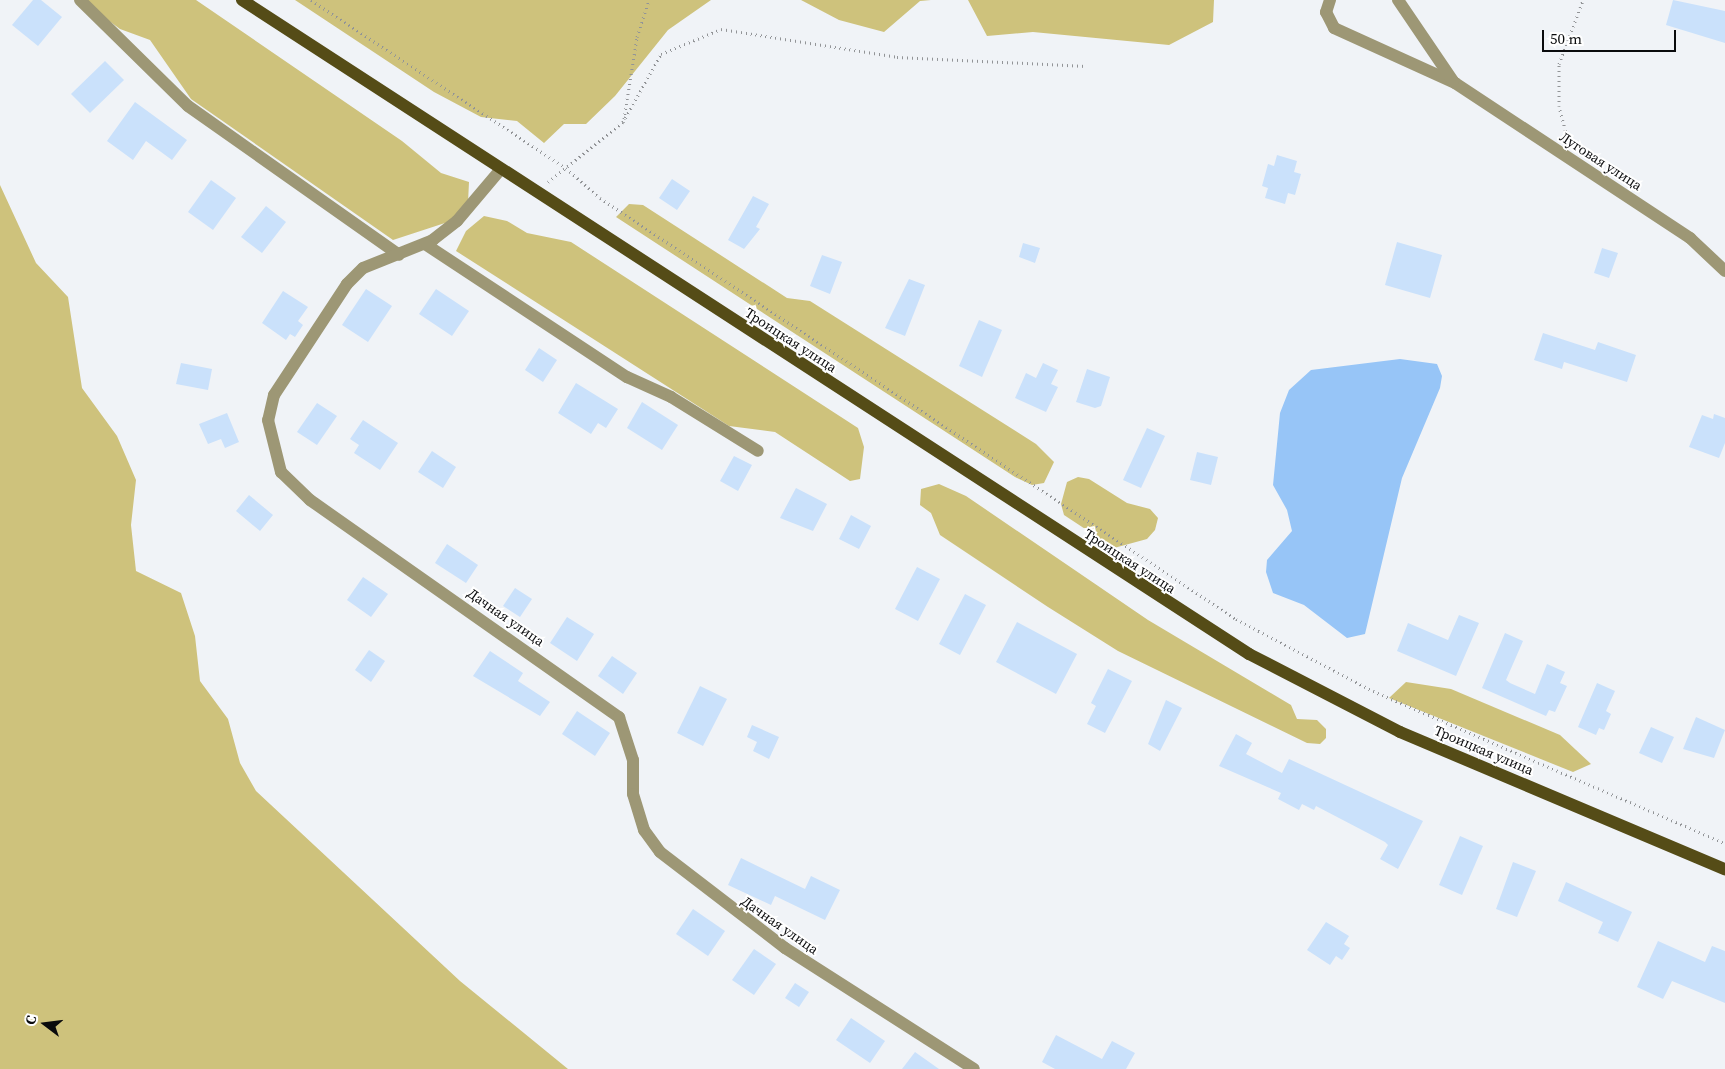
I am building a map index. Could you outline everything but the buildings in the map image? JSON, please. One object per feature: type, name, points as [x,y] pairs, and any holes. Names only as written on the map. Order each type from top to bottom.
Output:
[{"type":"main road","name":"Троицкая улица","points":[[242,0],[1249,654],[1400,732],[1725,869]]},
{"type":"street","points":[[80,0],[188,106],[399,255]]},
{"type":"street","name":"Луговая улица","points":[[1330,0],[1326,12],[1334,28],[1455,82],[1690,238],[1725,271]]},
{"type":"street","name":"Луговая улица","points":[[1398,0],[1455,82]]},
{"type":"street","name":"Дачная улица","points":[[501,169],[457,222],[425,244],[363,268],[347,284],[274,395],[268,420],[281,472],[310,500],[619,717],[633,760],[633,794],[644,830],[660,852],[785,948],[974,1069]]},
{"type":"street","points":[[425,244],[627,377],[670,397],[758,451]]},
{"type":"path","points":[[311,0],[566,168],[600,198],[1153,566],[1302,657],[1725,843]]},
{"type":"path","points":[[623,122],[637,37],[649,0]]},
{"type":"path","points":[[1573,160],[1559,106],[1559,64],[1583,0]]},
{"type":"path","points":[[536,192],[623,122],[660,54],[721,29],[897,57],[1086,66]]},
{"type":"shaded area","points":[[81,0],[196,0],[402,141],[441,173],[469,182],[468,203],[448,222],[393,240],[191,99],[150,40],[120,29]]},
{"type":"shaded area","points":[[295,0],[711,0],[668,30],[615,96],[586,124],[564,124],[544,143],[517,121],[481,117],[434,92]]},
{"type":"shaded area","points":[[801,0],[931,0],[920,1],[884,32],[839,20]]},
{"type":"shaded area","points":[[968,0],[1214,0],[1213,22],[1169,45],[1033,32],[987,36]]},
{"type":"shaded area","points":[[0,185],[36,263],[68,297],[82,388],[117,436],[136,480],[131,525],[136,571],[181,593],[195,636],[200,681],[228,719],[240,763],[256,791],[460,981],[568,1069],[0,1069]]},
{"type":"shaded area","points":[[629,204],[643,205],[787,298],[810,301],[1036,444],[1054,462],[1044,483],[1032,485],[1015,477],[616,217]]},
{"type":"shaded area","points":[[484,216],[507,221],[527,233],[571,242],[858,428],[864,447],[860,479],[850,481],[775,432],[729,426],[456,251],[466,231]]},
{"type":"shaded area","points":[[1078,477],[1089,479],[1127,503],[1150,509],[1158,518],[1155,530],[1147,539],[1114,548],[1064,515],[1061,504],[1067,482]]},
{"type":"shaded area","points":[[939,484],[966,496],[1148,620],[1291,705],[1297,719],[1317,720],[1326,729],[1326,738],[1320,744],[1307,743],[1118,651],[1048,607],[940,535],[931,513],[920,505],[921,489]]},
{"type":"shaded area","points":[[1406,682],[1451,689],[1560,735],[1591,764],[1573,772],[1389,698]]},
{"type":"water","points":[[1400,359],[1437,364],[1442,376],[1440,388],[1402,478],[1365,634],[1347,638],[1304,605],[1273,593],[1266,572],[1267,560],[1292,531],[1287,510],[1273,485],[1280,413],[1289,390],[1311,370]]}]
